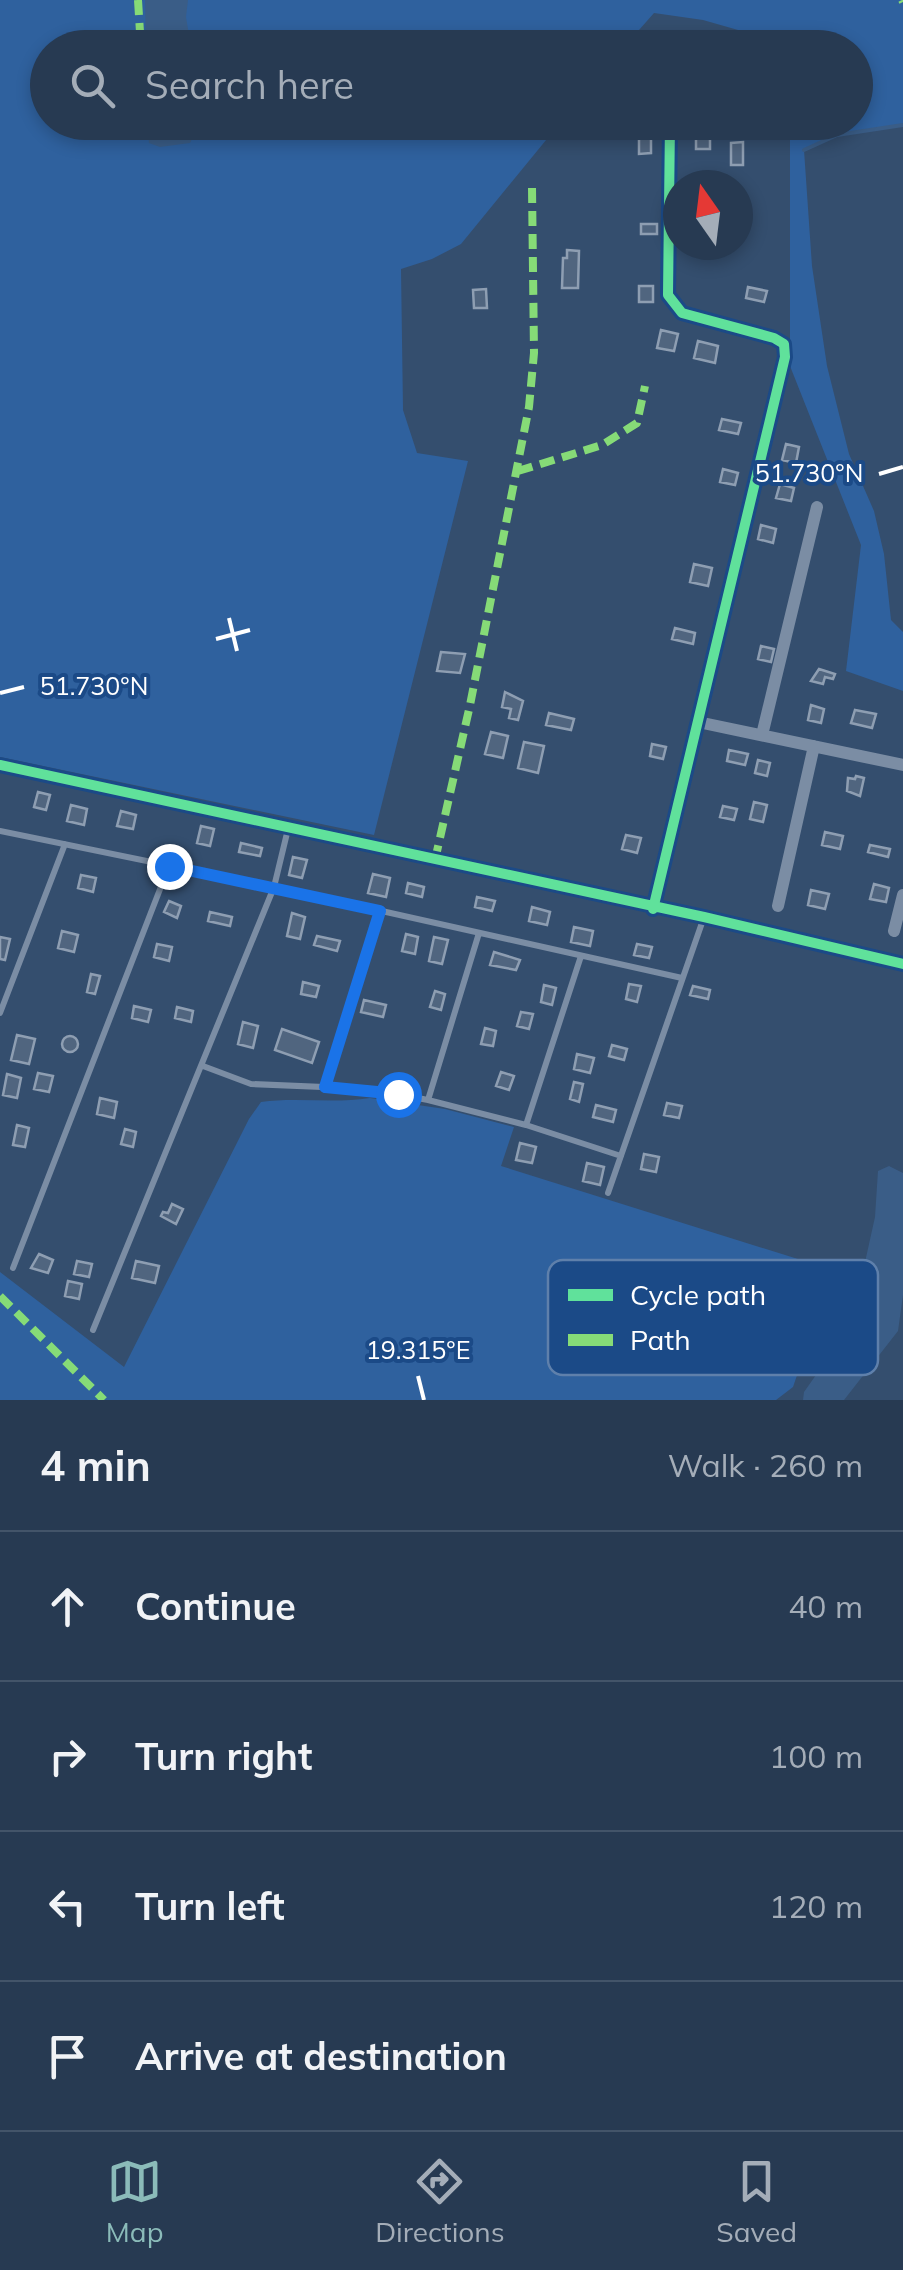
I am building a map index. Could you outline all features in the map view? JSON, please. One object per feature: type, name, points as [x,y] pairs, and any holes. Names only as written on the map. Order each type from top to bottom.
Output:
[{"type":"street","points":[[653,909],[785,356],[784,344],[774,338],[682,313],[668,296],[670,140]]},
{"type":"street","points":[[762,735],[817,507]]},
{"type":"street","points":[[698,722],[903,765]]},
{"type":"street","points":[[778,906],[814,746]]},
{"type":"street","points":[[0,765],[704,917],[903,964]]},
{"type":"street","points":[[894,931],[903,895]]},
{"type":"lane","points":[[93,1330],[274,887],[288,829]]},
{"type":"lane","points":[[0,831],[682,978]]},
{"type":"lane","points":[[0,1014],[64,844]]},
{"type":"lane","points":[[14,1268],[169,866]]},
{"type":"lane","points":[[325,1087],[380,911]]},
{"type":"lane","points":[[608,1192],[704,917]]},
{"type":"lane","points":[[428,1100],[479,933]]},
{"type":"lane","points":[[526,1126],[580,956]]},
{"type":"lane","points":[[203,1066],[251,1084],[371,1089],[428,1100],[621,1156]]},
{"type":"shaded area","points":[[0,0],[903,0],[903,125],[873,130],[873,30],[738,30],[654,13],[639,30],[30,30],[30,140],[546,140],[461,244],[401,269],[403,410],[417,453],[468,461],[374,835],[0,757]]},
{"type":"shaded area","points":[[145,0],[188,0],[188,30],[146,30]]},
{"type":"shaded area","points":[[149,140],[192,140],[160,147]]},
{"type":"shaded area","points":[[790,140],[826,140],[804,150],[812,266],[827,366],[849,454],[874,511],[884,554],[891,620],[903,632],[903,691],[846,671],[861,545],[790,366]]},
{"type":"shaded area","points":[[370,1098],[445,1109],[514,1127],[501,1166],[801,1260],[548,1260],[548,1375],[797,1375],[793,1387],[776,1400],[0,1400],[0,1272],[124,1367],[261,1102]]},
{"type":"shaded area","points":[[889,1166],[903,1173],[903,1295],[898,1331],[878,1357],[878,1260],[865,1260],[875,1217],[878,1171]]},
{"type":"shaded area","points":[[816,1375],[864,1375],[844,1400],[803,1400]]},
{"type":"building","points":[[639,140],[651,140],[651,153],[639,154]]},
{"type":"building","points":[[696,140],[710,140],[710,149],[696,149]]},
{"type":"building","points":[[743,142],[743,165],[731,165],[731,143]]},
{"type":"building","points":[[641,224],[657,224],[657,234],[641,234]]},
{"type":"building","points":[[567,250],[579,251],[578,288],[562,288]]},
{"type":"building","points":[[639,286],[653,286],[653,302],[639,302]]},
{"type":"building","points":[[748,287],[767,291],[764,302],[746,298]]},
{"type":"building","points":[[486,289],[487,308],[474,308],[473,290]]},
{"type":"building","points":[[661,330],[678,334],[674,351],[657,348]]},
{"type":"building","points":[[698,341],[718,346],[715,363],[694,358]]},
{"type":"building","points":[[722,419],[741,423],[738,434],[719,430]]},
{"type":"building","points":[[786,444],[799,447],[796,463],[782,460]]},
{"type":"building","points":[[723,469],[738,473],[735,485],[720,482]]},
{"type":"building","points":[[780,484],[794,488],[791,501],[776,498]]},
{"type":"building","points":[[761,525],[776,529],[773,543],[758,539]]},
{"type":"building","points":[[694,564],[712,568],[708,586],[690,582]]},
{"type":"building","points":[[675,628],[695,633],[693,644],[672,639]]},
{"type":"building","points":[[761,646],[774,649],[771,662],[758,659]]},
{"type":"building","points":[[441,652],[465,654],[460,673],[437,671]]},
{"type":"building","points":[[819,669],[835,674],[833,679],[825,677],[823,684],[811,681]]},
{"type":"building","points":[[505,692],[523,701],[518,720],[509,718],[511,709],[502,707]]},
{"type":"building","points":[[811,705],[824,709],[821,723],[808,720]]},
{"type":"building","points":[[855,710],[876,714],[872,728],[851,723]]},
{"type":"building","points":[[549,713],[574,719],[571,730],[546,725]]},
{"type":"building","points":[[491,732],[508,736],[503,758],[485,754]]},
{"type":"building","points":[[524,742],[544,746],[538,773],[518,768]]},
{"type":"building","points":[[652,744],[666,747],[663,759],[650,756]]},
{"type":"building","points":[[729,750],[748,754],[745,765],[727,761]]},
{"type":"building","points":[[758,760],[770,763],[767,776],[755,773]]},
{"type":"building","points":[[848,778],[864,778],[860,796],[847,791]]},
{"type":"building","points":[[38,792],[50,795],[46,810],[34,807]]},
{"type":"building","points":[[754,802],[767,805],[763,822],[750,819]]},
{"type":"building","points":[[71,805],[87,809],[84,825],[67,821]]},
{"type":"building","points":[[723,806],[737,809],[734,820],[720,817]]},
{"type":"building","points":[[121,811],[136,815],[133,829],[117,826]]},
{"type":"building","points":[[201,826],[214,829],[210,846],[197,843]]},
{"type":"building","points":[[825,832],[843,836],[840,849],[822,845]]},
{"type":"building","points":[[626,835],[641,838],[637,853],[622,849]]},
{"type":"building","points":[[241,843],[262,848],[260,856],[239,852]]},
{"type":"building","points":[[870,845],[890,849],[888,857],[868,852]]},
{"type":"building","points":[[293,857],[307,860],[302,878],[289,875]]},
{"type":"building","points":[[373,874],[390,878],[386,897],[368,893]]},
{"type":"building","points":[[81,875],[96,878],[93,892],[78,888]]},
{"type":"building","points":[[408,883],[424,887],[422,897],[406,893]]},
{"type":"building","points":[[874,884],[889,888],[886,902],[870,899]]},
{"type":"building","points":[[811,890],[829,894],[825,909],[808,905]]},
{"type":"building","points":[[477,897],[495,901],[492,911],[475,907]]},
{"type":"building","points":[[169,901],[181,906],[177,918],[164,912]]},
{"type":"building","points":[[532,907],[550,912],[547,925],[529,921]]},
{"type":"building","points":[[210,912],[232,917],[230,926],[208,921]]},
{"type":"building","points":[[292,913],[305,917],[300,939],[287,936]]},
{"type":"building","points":[[574,927],[593,931],[590,946],[571,942]]},
{"type":"building","points":[[62,931],[78,935],[74,952],[58,948]]},
{"type":"building","points":[[406,934],[418,937],[415,954],[402,951]]},
{"type":"building","points":[[317,936],[340,941],[337,951],[314,945]]},
{"type":"building","points":[[0,937],[10,939],[5,960],[0,959]]},
{"type":"building","points":[[434,937],[448,940],[442,964],[429,961]]},
{"type":"building","points":[[157,944],[172,947],[169,961],[154,957]]},
{"type":"building","points":[[637,944],[652,947],[649,958],[634,955]]},
{"type":"building","points":[[494,952],[520,960],[516,970],[490,965]]},
{"type":"building","points":[[91,974],[100,976],[95,994],[87,992]]},
{"type":"building","points":[[303,982],[319,986],[316,997],[301,994]]},
{"type":"building","points":[[629,984],[641,986],[637,1002],[626,999]]},
{"type":"building","points":[[544,985],[556,988],[552,1005],[541,1002]]},
{"type":"building","points":[[693,986],[710,990],[708,999],[690,995]]},
{"type":"building","points":[[435,991],[445,994],[441,1010],[430,1007]]},
{"type":"building","points":[[364,1000],[386,1005],[383,1017],[361,1012]]},
{"type":"building","points":[[134,1006],[151,1010],[148,1022],[132,1018]]},
{"type":"building","points":[[177,1007],[193,1011],[191,1022],[175,1018]]},
{"type":"building","points":[[521,1012],[533,1014],[529,1029],[517,1026]]},
{"type":"building","points":[[243,1022],[258,1026],[253,1048],[238,1044]]},
{"type":"building","points":[[485,1028],[496,1031],[493,1046],[481,1044]]},
{"type":"building","points":[[282,1029],[319,1042],[312,1063],[275,1050]]},
{"type":"building","points":[[17,1035],[35,1039],[29,1064],[11,1060]]},
{"type":"building","points":[[70,1036],[78,1044],[70,1052],[62,1044]]},
{"type":"building","points":[[612,1045],[627,1049],[624,1060],[609,1056]]},
{"type":"building","points":[[577,1054],[594,1058],[590,1073],[574,1069]]},
{"type":"building","points":[[501,1072],[514,1076],[509,1090],[496,1086]]},
{"type":"building","points":[[38,1073],[53,1076],[49,1092],[34,1089]]},
{"type":"building","points":[[7,1074],[21,1078],[17,1098],[3,1095]]},
{"type":"building","points":[[574,1082],[583,1084],[579,1102],[570,1099]]},
{"type":"building","points":[[100,1098],[117,1102],[114,1118],[97,1114]]},
{"type":"building","points":[[667,1103],[682,1106],[679,1118],[664,1115]]},
{"type":"building","points":[[596,1105],[616,1110],[613,1122],[593,1117]]},
{"type":"building","points":[[17,1125],[29,1128],[25,1147],[13,1145]]},
{"type":"building","points":[[125,1129],[136,1132],[133,1147],[121,1144]]},
{"type":"building","points":[[520,1143],[536,1147],[532,1163],[516,1160]]},
{"type":"building","points":[[644,1154],[659,1157],[656,1172],[641,1169]]},
{"type":"building","points":[[587,1163],[604,1167],[600,1185],[583,1181]]},
{"type":"building","points":[[172,1204],[183,1209],[176,1224],[161,1216],[168,1213]]},
{"type":"building","points":[[39,1254],[53,1260],[48,1273],[31,1268]]},
{"type":"building","points":[[77,1261],[92,1264],[89,1277],[74,1274]]},
{"type":"building","points":[[136,1261],[159,1266],[155,1283],[132,1278]]},
{"type":"building","points":[[68,1281],[82,1284],[79,1299],[65,1296]]},
{"type":"waterway","points":[[873,130],[903,125]]},
{"type":"waterway","points":[[804,150],[826,140]]},
{"type":"marked path","points":[[138,0],[140,30]]},
{"type":"marked path","points":[[435,860],[529,407],[534,353],[532,187]]},
{"type":"marked path","points":[[518,471],[602,445],[637,423],[645,386]]},
{"type":"marked path","points":[[0,1296],[104,1400]]},
{"type":"cycle path","points":[[653,909],[785,357],[784,344],[774,338],[682,313],[668,295],[670,140]]},
{"type":"cycle path","points":[[0,765],[704,917],[903,964]]},
{"type":"route","points":[[169,866],[380,911],[325,1087],[398,1094]]}]
